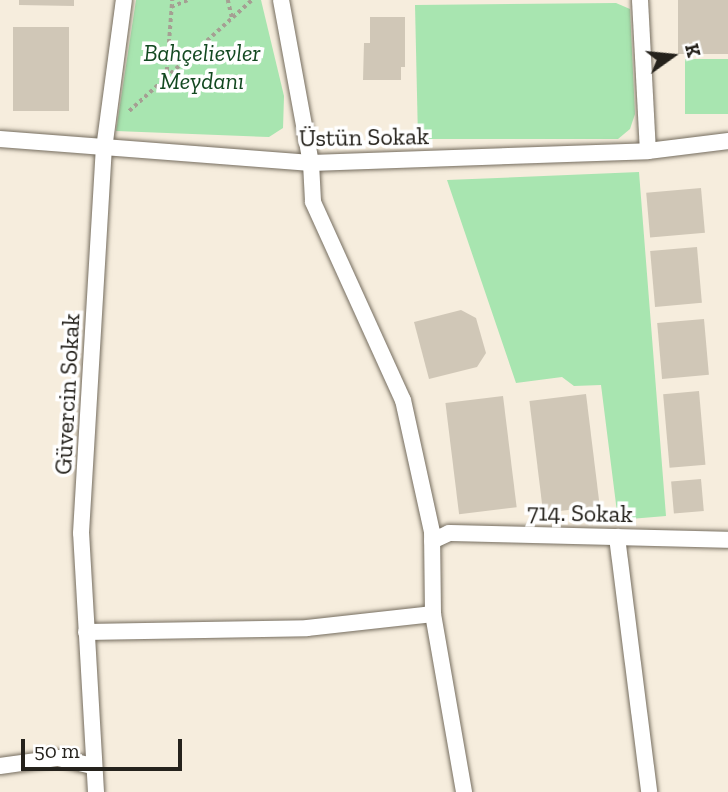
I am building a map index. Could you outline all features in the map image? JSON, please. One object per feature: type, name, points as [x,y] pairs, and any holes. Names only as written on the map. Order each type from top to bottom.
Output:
[{"type":"street","name":"Güvercin Sokak","points":[[96,792],[81,533],[104,149],[124,0]]},
{"type":"street","points":[[281,0],[311,163],[313,202],[403,400],[432,541],[433,614],[464,792]]},
{"type":"street","points":[[640,0],[648,151]]},
{"type":"street","name":"Üstün Sokak","points":[[0,139],[311,163],[648,151],[728,141]]},
{"type":"street","name":"714. Sokak","points":[[432,541],[449,533],[728,540]]},
{"type":"street","points":[[617,537],[649,792]]},
{"type":"street","points":[[86,632],[307,628],[433,614]]},
{"type":"street","points":[[0,766],[58,758],[93,766]]},
{"type":"path","points":[[166,78],[172,0]]},
{"type":"path","points":[[171,7],[188,0]]},
{"type":"path","points":[[228,0],[232,18]]},
{"type":"path","points":[[106,132],[252,0]]},
{"type":"green space","name":"Bahçelievler Meydanı","points":[[136,0],[261,0],[284,96],[283,128],[269,137],[116,131]]},
{"type":"green space","points":[[616,3],[630,9],[635,114],[630,129],[618,139],[418,139],[415,5]]},
{"type":"green space","points":[[685,59],[728,59],[728,114],[685,114]]},
{"type":"green space","points":[[639,172],[666,516],[618,520],[601,385],[574,386],[562,377],[516,383],[447,180]]},
{"type":"building","points":[[19,0],[74,0],[74,6],[19,5]]},
{"type":"building","points":[[678,0],[728,0],[728,54],[678,54]]},
{"type":"building","points":[[370,17],[405,17],[405,67],[401,67],[401,80],[363,80],[364,43],[370,43]]},
{"type":"building","points":[[13,27],[69,27],[69,111],[13,111]]},
{"type":"building","points":[[701,188],[705,233],[650,238],[646,193]]},
{"type":"building","points":[[697,247],[702,303],[655,307],[650,251]]},
{"type":"building","points":[[461,310],[476,318],[486,353],[477,367],[429,379],[414,322]]},
{"type":"building","points":[[704,319],[709,375],[662,379],[657,323]]},
{"type":"building","points":[[699,391],[705,465],[670,468],[663,394]]},
{"type":"building","points":[[586,394],[600,506],[543,513],[529,401]]},
{"type":"building","points":[[503,396],[517,507],[459,514],[445,403]]},
{"type":"building","points":[[701,479],[704,511],[674,513],[671,482]]}]
